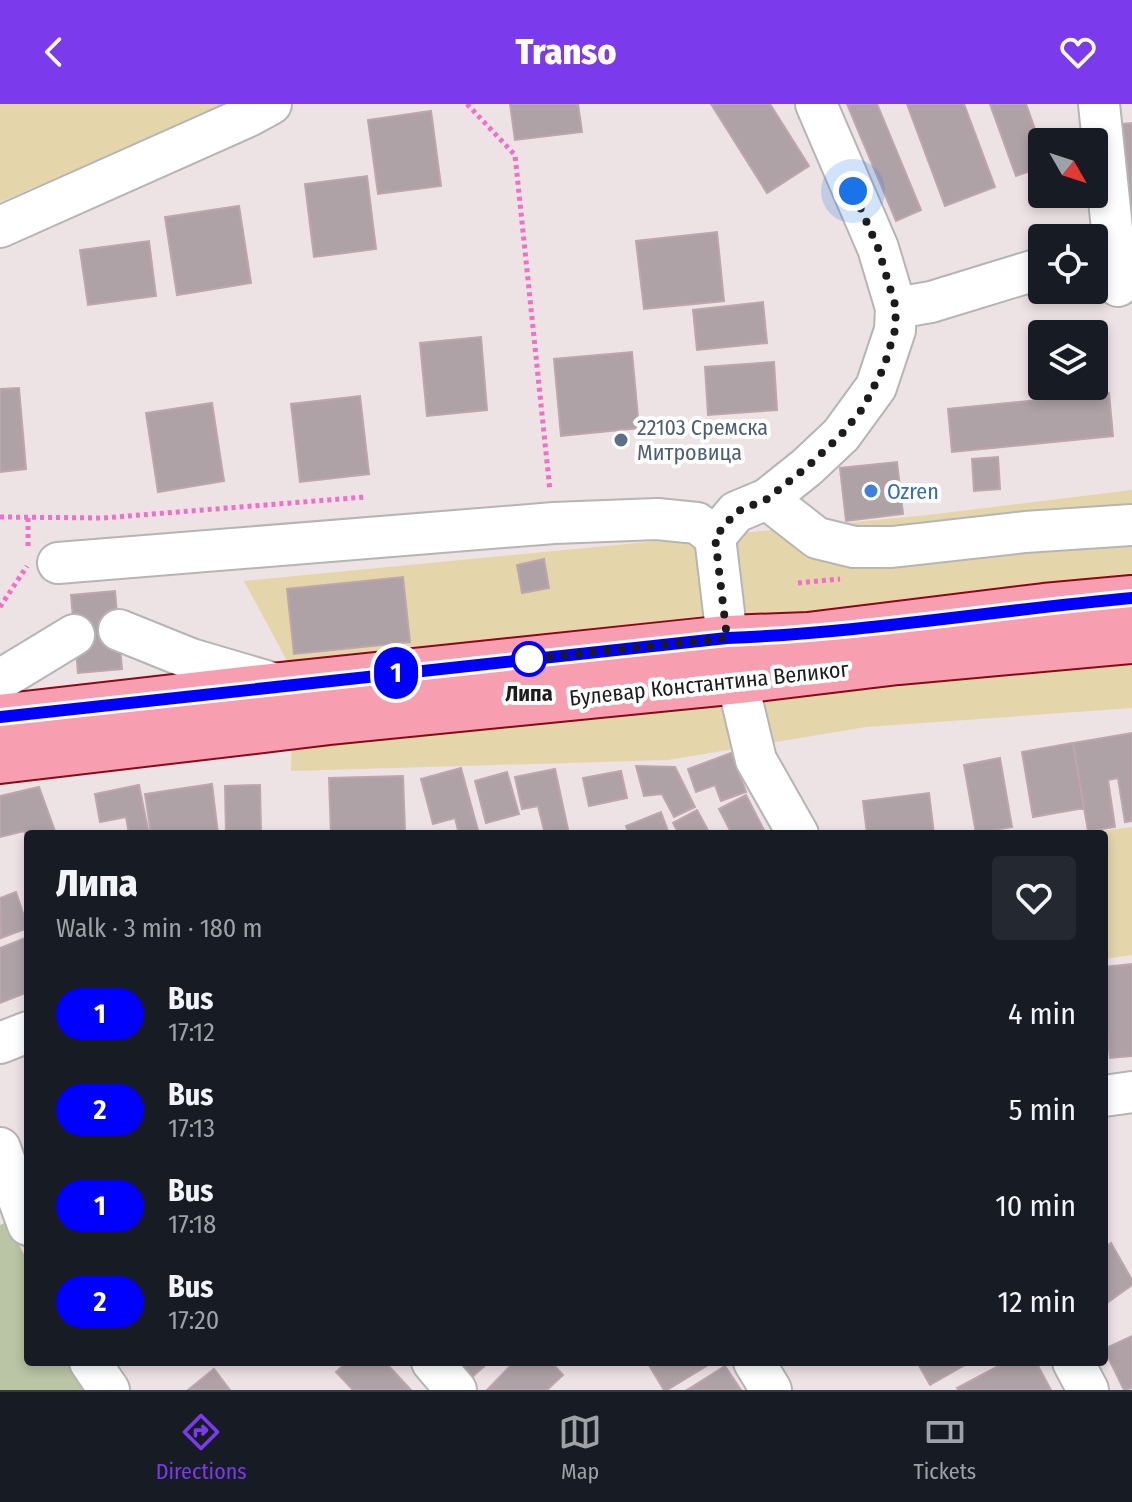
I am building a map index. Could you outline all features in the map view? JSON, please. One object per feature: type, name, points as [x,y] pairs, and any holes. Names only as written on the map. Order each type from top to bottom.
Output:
[{"type":"main road","name":"Булевар Константина Великог","points":[[0,717],[727,638],[808,635],[1130,594]]},
{"type":"main road","name":"Булевар Константина Великог","points":[[0,761],[330,722],[898,662],[1132,641]]},
{"type":"street","points":[[0,227],[271,104]]},
{"type":"street","points":[[715,537],[736,512],[767,499],[841,435],[863,408],[884,367],[895,330],[896,308],[878,248],[816,104]]},
{"type":"street","points":[[1110,106],[1115,287]]},
{"type":"street","points":[[896,308],[931,302],[1028,272]]},
{"type":"street","points":[[767,499],[817,538],[854,547],[892,547],[1025,532],[1132,525]]},
{"type":"street","points":[[58,563],[554,523],[657,519],[697,523],[715,537],[727,638],[756,760],[796,830]]},
{"type":"street","points":[[119,630],[191,659],[280,685]]},
{"type":"street","points":[[0,680],[74,635]]},
{"type":"street","points":[[0,1043],[24,1034]]},
{"type":"street","points":[[1108,1095],[1132,1092]]},
{"type":"street","points":[[0,1148],[16,1214]]},
{"type":"street","points":[[93,1366],[109,1390]]},
{"type":"street","points":[[435,1366],[456,1390]]},
{"type":"street","points":[[756,1366],[771,1390]]},
{"type":"street","points":[[1075,1366],[1088,1390]]},
{"type":"path","points":[[467,104],[515,155],[554,523]]},
{"type":"path","points":[[0,517],[103,518],[365,497]]},
{"type":"path","points":[[0,607],[28,564],[28,518]]},
{"type":"shaded area","points":[[0,104],[233,104],[0,202]]},
{"type":"shaded area","points":[[1132,490],[1132,708],[866,727],[668,760],[291,771],[293,672],[244,581],[928,515]]},
{"type":"shaded area","points":[[1132,827],[1132,955],[1108,958],[1108,830]]},
{"type":"green space","points":[[7,1222],[24,1254],[24,1366],[83,1366],[96,1390],[0,1390],[0,1225]]},
{"type":"building","points":[[510,104],[578,104],[582,132],[515,140]]},
{"type":"building","points":[[711,104],[770,104],[809,166],[767,193]]},
{"type":"building","points":[[847,104],[877,104],[921,210],[896,221]]},
{"type":"building","points":[[907,104],[964,104],[995,187],[945,206]]},
{"type":"building","points":[[990,104],[1026,104],[1035,128],[1028,128],[1028,172],[1016,176]]},
{"type":"building","points":[[431,111],[441,186],[378,194],[368,120]]},
{"type":"building","points":[[1132,123],[1132,222],[1123,124]]},
{"type":"building","points":[[367,176],[376,249],[314,257],[305,184]]},
{"type":"building","points":[[239,206],[251,283],[177,295],[165,217]]},
{"type":"building","points":[[717,232],[724,301],[644,309],[636,241]]},
{"type":"building","points":[[149,241],[156,296],[88,305],[80,250]]},
{"type":"building","points":[[763,302],[767,343],[697,350],[693,310]]},
{"type":"building","points":[[481,337],[487,410],[427,416],[420,343]]},
{"type":"building","points":[[632,352],[639,428],[561,436],[554,359]]},
{"type":"building","points":[[774,362],[777,410],[708,415],[705,367]]},
{"type":"building","points":[[19,388],[26,469],[0,472],[0,389]]},
{"type":"building","points":[[1108,393],[1113,436],[952,452],[948,409],[1039,400],[1108,400]]},
{"type":"building","points":[[360,396],[369,474],[300,482],[291,404]]},
{"type":"building","points":[[212,403],[224,481],[158,492],[146,413]]},
{"type":"building","points":[[998,457],[1000,489],[974,491],[972,459]]},
{"type":"building","points":[[897,462],[903,514],[846,521],[840,468]]},
{"type":"building","points":[[544,559],[549,588],[522,593],[517,565]]},
{"type":"building","points":[[403,577],[410,642],[294,654],[287,589]]},
{"type":"building","points":[[115,591],[122,669],[78,673],[71,595]]},
{"type":"building","points":[[1132,733],[1132,821],[1125,822],[1118,778],[1108,780],[1115,827],[1088,830],[1073,743]]},
{"type":"building","points":[[1073,743],[1084,808],[1033,817],[1022,752]]},
{"type":"building","points":[[731,753],[746,792],[721,801],[715,785],[696,792],[688,769]]},
{"type":"building","points":[[1000,758],[1012,827],[975,830],[964,765]]},
{"type":"building","points":[[636,766],[675,767],[695,807],[674,817],[662,794],[644,796]]},
{"type":"building","points":[[461,768],[478,830],[458,830],[455,818],[433,824],[421,779]]},
{"type":"building","points":[[555,769],[568,830],[544,830],[538,806],[522,809],[515,777]]},
{"type":"building","points":[[621,771],[627,798],[589,806],[583,778]]},
{"type":"building","points":[[507,772],[519,814],[486,823],[475,781]]},
{"type":"building","points":[[403,776],[405,830],[331,830],[329,778]]},
{"type":"building","points":[[212,784],[218,830],[150,830],[145,794]]},
{"type":"building","points":[[139,785],[148,830],[128,830],[126,817],[100,822],[95,794]]},
{"type":"building","points":[[260,785],[261,830],[226,830],[225,786]]},
{"type":"building","points":[[39,787],[55,830],[24,830],[0,837],[0,796]]},
{"type":"building","points":[[929,793],[934,830],[867,830],[863,801]]},
{"type":"building","points":[[746,795],[764,830],[730,830],[719,809]]},
{"type":"building","points":[[697,810],[708,830],[677,830],[673,823]]},
{"type":"building","points":[[661,812],[668,830],[628,830],[626,826]]},
{"type":"building","points":[[16,892],[24,916],[24,929],[1,938],[0,898]]},
{"type":"building","points":[[24,939],[24,994],[0,1003],[0,948]]},
{"type":"building","points":[[1132,964],[1132,1056],[1110,1058],[1108,967]]},
{"type":"building","points":[[1111,1243],[1132,1285],[1108,1302],[1108,1245]]},
{"type":"building","points":[[1132,1336],[1132,1388],[1124,1390],[1108,1357],[1108,1347]]},
{"type":"building","points":[[343,1366],[389,1366],[411,1390],[353,1390],[336,1372]]},
{"type":"building","points":[[462,1366],[484,1366],[472,1377]]},
{"type":"building","points":[[510,1366],[555,1366],[563,1375],[547,1390],[487,1390]]},
{"type":"building","points":[[649,1366],[706,1366],[667,1390],[664,1390]]},
{"type":"building","points":[[725,1366],[741,1390],[687,1390]]},
{"type":"building","points":[[919,1366],[963,1366],[930,1385]]},
{"type":"building","points":[[998,1366],[1038,1366],[1051,1390],[959,1390],[957,1388]]},
{"type":"building","points":[[214,1369],[230,1390],[188,1390]]},
{"type":"bus line","name":"1","points":[[0,717],[727,638],[808,635],[1132,598]]},
{"type":"place","name":"22103 Сремска Митровица","points":[[621,440]]},
{"type":"place","name":"Ozren","points":[[871,491]]},
{"type":"place","name":"Липа","points":[[529,659]]},
{"type":"route","points":[[529,659],[518,660],[727,638],[715,537],[736,512],[767,499],[841,435],[876,387],[895,330],[896,308],[890,285],[853,191]]}]
